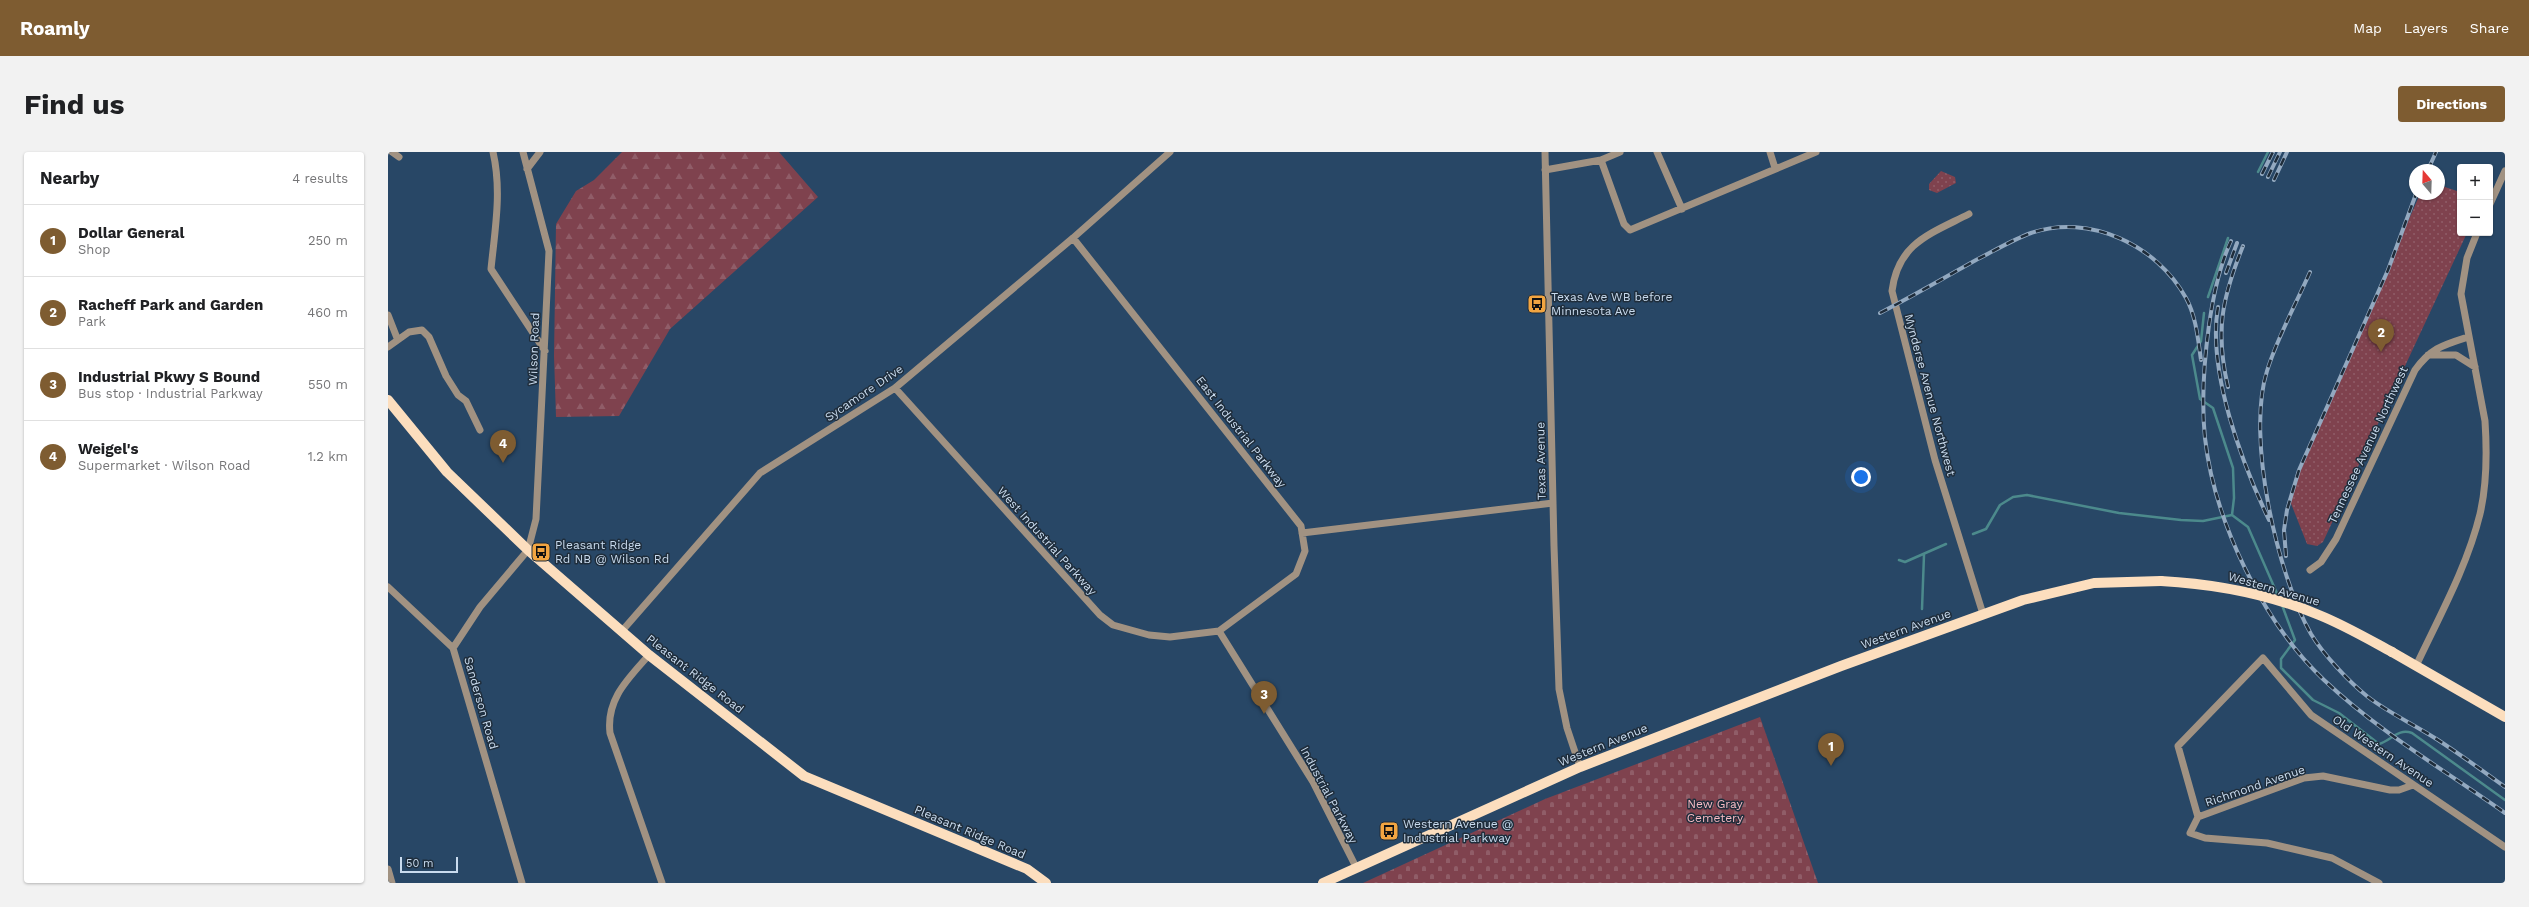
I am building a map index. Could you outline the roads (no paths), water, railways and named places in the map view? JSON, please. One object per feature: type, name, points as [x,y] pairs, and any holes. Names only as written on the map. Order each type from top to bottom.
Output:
[{"type":"main road","name":"Pleasant Ridge Road","points":[[388,400],[447,472],[528,550],[649,655],[804,776],[1027,869],[1046,883]]},
{"type":"main road","name":"Western Avenue","points":[[1323,883],[1580,767],[1841,666],[1983,614],[2023,600],[2073,587],[2113,582],[2161,581],[2220,586],[2285,603],[2326,618],[2392,652],[2505,717]]},
{"type":"street","points":[[392,152],[399,157]]},
{"type":"street","points":[[493,152],[498,174],[497,221],[491,269],[545,351]]},
{"type":"street","name":"Wilson Road","points":[[523,152],[549,251],[536,519],[528,550]]},
{"type":"street","points":[[528,169],[540,152]]},
{"type":"street","name":"Sycamore Drive","points":[[621,632],[760,473],[895,388],[1073,238],[1170,152]]},
{"type":"street","name":"Texas Avenue","points":[[1545,152],[1553,503],[1560,689],[1567,728],[1580,767]]},
{"type":"street","points":[[1545,170],[1601,160],[1620,152]]},
{"type":"street","points":[[1657,152],[1682,209]]},
{"type":"street","points":[[1770,152],[1775,168]]},
{"type":"street","points":[[1601,160],[1624,224],[1630,230],[1816,152]]},
{"type":"street","points":[[2492,200],[2505,171]]},
{"type":"street","name":"Mynderse Avenue Northwest","points":[[1969,214],[1922,239],[1908,250],[1894,274],[1892,291],[1934,460],[1983,614]]},
{"type":"street","points":[[2416,666],[2452,587],[2480,514],[2485,474],[2487,439],[2475,367],[2468,337],[2461,285],[2467,258],[2476,236]]},
{"type":"street","name":"East Industrial Parkway","points":[[1073,238],[1301,526],[1305,551],[1296,574],[1219,631]]},
{"type":"street","points":[[388,315],[397,338]]},
{"type":"street","points":[[388,347],[397,338],[409,332],[422,330],[428,337],[446,376],[458,395],[466,401],[480,430]]},
{"type":"street","name":"Tennessee Avenue Northwest","points":[[2310,570],[2322,562],[2336,539],[2415,370],[2426,355],[2445,344],[2468,337]]},
{"type":"street","points":[[2426,355],[2456,355],[2475,367]]},
{"type":"street","name":"West Industrial Parkway","points":[[895,388],[1100,616],[1113,625],[1150,635],[1170,637],[1219,631]]},
{"type":"street","points":[[1302,533],[1553,503]]},
{"type":"street","name":"Sanderson Road","points":[[522,883],[453,648],[480,607],[528,550]]},
{"type":"street","points":[[388,587],[453,648]]},
{"type":"street","name":"Industrial Parkway","points":[[1219,631],[1313,782],[1356,867]]},
{"type":"street","points":[[649,655],[614,699],[608,720],[610,734],[662,883]]},
{"type":"street","name":"Old Western Avenue","points":[[2198,817],[2178,746],[2262,658],[2311,715],[2505,848]]},
{"type":"street","name":"Richmond Avenue","points":[[2379,883],[2332,858],[2267,843],[2206,838],[2190,833],[2198,817],[2304,778],[2323,776],[2390,790],[2399,790],[2413,785]]},
{"type":"street","points":[[388,869],[392,883]]},
{"type":"waterway","points":[[2258,172],[2268,152]]},
{"type":"waterway","points":[[2208,297],[2228,238]]},
{"type":"waterway","points":[[2204,313],[2201,341],[2192,355],[2200,399],[2213,408],[2233,468],[2234,498],[2232,515]]},
{"type":"waterway","points":[[1973,534],[1986,529],[2000,505],[2013,497],[2027,495],[2119,513],[2181,520],[2203,521],[2232,515],[2248,527],[2279,598]]},
{"type":"waterway","points":[[1899,560],[1905,562],[1946,544]]},
{"type":"waterway","points":[[1922,609],[1924,555]]},
{"type":"waterway","points":[[2282,605],[2295,640],[2281,659],[2281,668],[2313,700],[2339,713],[2379,744],[2399,733],[2412,733],[2505,800]]},
{"type":"railway","points":[[2262,174],[2273,152]]},
{"type":"railway","points":[[2268,177],[2280,152]]},
{"type":"railway","points":[[2274,180],[2287,152]]},
{"type":"railway","points":[[2431,164],[2436,152]]},
{"type":"railway","points":[[2286,556],[2284,530],[2287,510],[2299,470],[2388,270],[2414,200]]},
{"type":"railway","points":[[1880,313],[2010,242],[2031,233],[2053,228],[2076,227],[2098,231],[2119,238],[2140,249],[2158,263],[2173,279],[2186,298],[2192,312],[2196,328],[2201,360]]},
{"type":"railway","points":[[2231,241],[2223,261],[2212,304],[2206,353],[2203,410],[2205,438],[2210,470],[2231,536],[2245,568],[2262,600],[2281,630],[2302,657],[2324,680],[2366,716],[2412,750],[2505,813]]},
{"type":"railway","points":[[2226,273],[2237,243]]},
{"type":"railway","points":[[2228,387],[2224,367],[2221,331],[2230,282],[2243,246]]},
{"type":"railway","points":[[2310,272],[2271,359],[2261,399],[2260,432],[2268,505],[2287,577],[2298,608],[2311,634],[2322,650],[2361,691],[2385,708],[2447,746],[2505,787]]},
{"type":"railway","points":[[2218,307],[2216,332],[2222,387],[2238,444],[2248,472],[2269,520]]},
{"type":"place","name":"Texas Ave WB before Minnesota Ave","points":[[1537,304]]},
{"type":"place","name":"Racheff Park and Garden","points":[[2381,352]]},
{"type":"place","name":"Weigel's","points":[[503,463]]},
{"type":"place","name":"Pleasant Ridge Rd NB @ Wilson Rd","points":[[541,552]]},
{"type":"place","name":"Industrial Pkwy S Bound","points":[[1264,714]]},
{"type":"place","name":"Dollar General","points":[[1831,766]]},
{"type":"place","name":"Western Avenue @ Industrial Parkway","points":[[1389,831]]},
{"type":"park label","name":"New Gray Cemetery","points":[[1715,811]]}]
